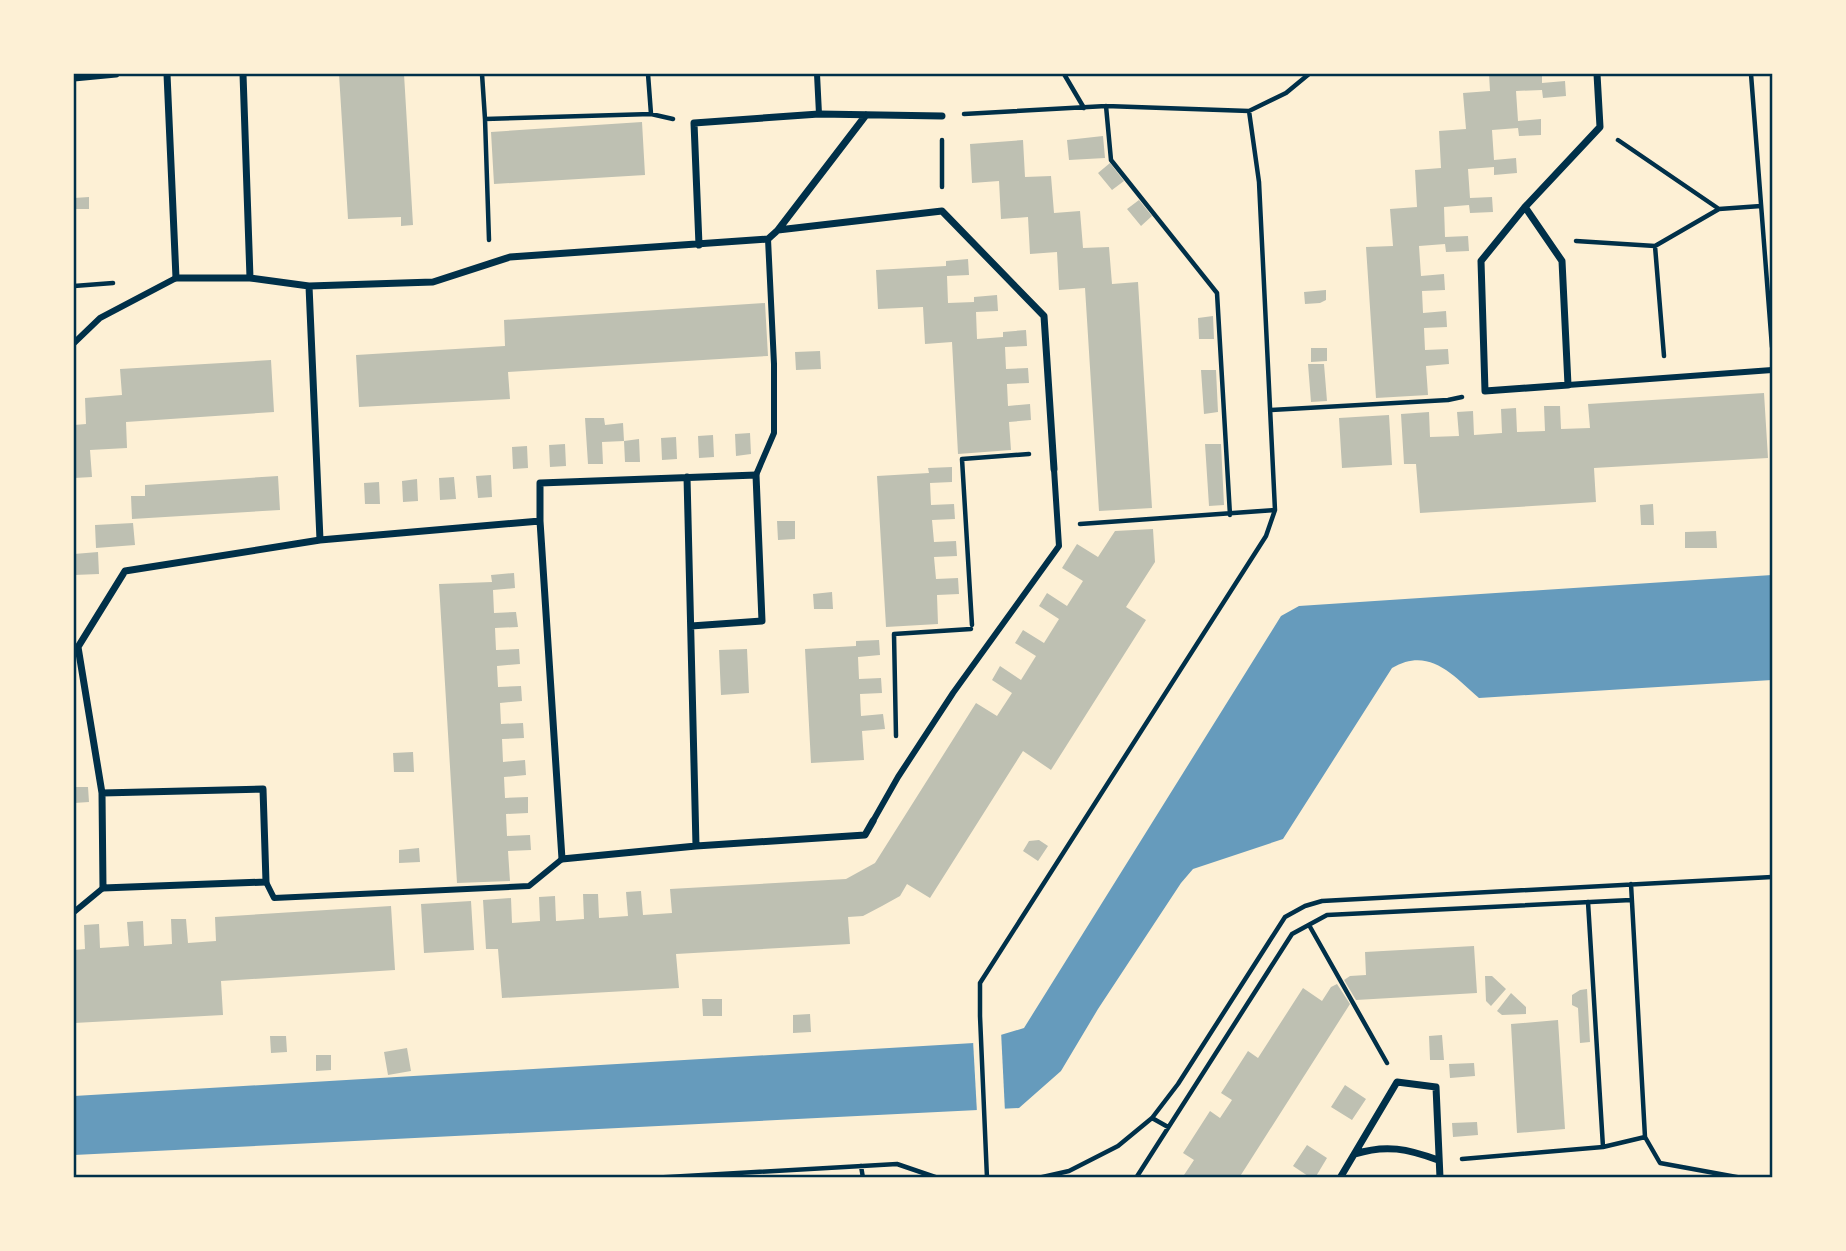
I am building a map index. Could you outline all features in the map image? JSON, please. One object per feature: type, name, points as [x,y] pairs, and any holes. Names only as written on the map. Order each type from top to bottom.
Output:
[{"type":"street","points":[[74,78],[116,74]]},
{"type":"street","points":[[167,74],[176,278]]},
{"type":"street","points":[[243,74],[250,278]]},
{"type":"street","points":[[817,74],[819,114]]},
{"type":"street","points":[[1597,74],[1600,127],[1525,207],[1481,261],[1485,391],[1773,370]]},
{"type":"street","points":[[699,245],[694,123],[819,114],[942,116]]},
{"type":"street","points":[[74,343],[100,318],[176,278],[250,278],[309,286],[433,282],[510,257],[768,239],[778,230],[866,115]]},
{"type":"street","points":[[1525,207],[1562,261],[1568,385]]},
{"type":"street","points":[[102,793],[263,789],[266,883],[274,898],[529,886],[562,859],[696,846],[866,835],[898,777],[1059,546],[1044,316],[942,211],[778,230]]},
{"type":"street","points":[[691,626],[762,621],[756,475],[774,433],[774,364],[768,239]]},
{"type":"street","points":[[309,286],[320,540]]},
{"type":"street","points":[[562,859],[540,521],[540,483],[756,475]]},
{"type":"street","points":[[687,477],[696,846]]},
{"type":"street","points":[[103,888],[102,793],[76,647],[125,571],[320,540],[540,521]]},
{"type":"street","points":[[74,912],[103,888],[266,883]]},
{"type":"street","points":[[1340,1178],[1397,1082],[1437,1087],[1440,1178]]},
{"type":"street","points":[[1354,1154],[1375,1148],[1412,1150],[1438,1160]]},
{"type":"path","points":[[482,74],[490,263]]},
{"type":"path","points":[[648,74],[651,114]]},
{"type":"path","points":[[1064,74],[1084,108]]},
{"type":"path","points":[[942,211],[942,116],[1106,106],[1249,111],[1286,93],[1309,74]]},
{"type":"path","points":[[1751,74],[1773,347]]},
{"type":"path","points":[[1106,106],[1111,160],[1217,293],[1230,515]]},
{"type":"path","points":[[987,1178],[981,983],[1266,536],[1275,510],[1259,183],[1249,111]]},
{"type":"path","points":[[485,120],[651,114],[694,123]]},
{"type":"path","points":[[1600,127],[1719,209]]},
{"type":"path","points":[[1547,239],[1655,246],[1719,209],[1761,206]]},
{"type":"path","points":[[1655,246],[1666,377]]},
{"type":"path","points":[[1271,410],[1448,400],[1485,391]]},
{"type":"path","points":[[980,656],[972,629],[962,459],[1053,452]]},
{"type":"path","points":[[1059,525],[1275,510]]},
{"type":"path","points":[[898,777],[894,634],[972,629]]},
{"type":"path","points":[[1038,1178],[1069,1171],[1118,1146],[1152,1118],[1178,1084],[1285,917],[1305,906],[1322,901],[1773,877]]},
{"type":"path","points":[[1631,884],[1645,1137],[1661,1163],[1742,1178]]},
{"type":"path","points":[[1136,1178],[1292,934],[1328,915],[1631,900]]},
{"type":"path","points":[[1588,902],[1603,1147]]},
{"type":"path","points":[[1309,925],[1397,1082]]},
{"type":"path","points":[[1152,1118],[1168,1128]]},
{"type":"path","points":[[1438,1160],[1603,1147],[1645,1137]]},
{"type":"path","points":[[650,1178],[897,1164],[934,1177]]},
{"type":"path","points":[[862,1166],[863,1178]]},
{"type":"water","points":[[1772,575],[1772,680],[1479,698],[1450,673],[1429,662],[1405,662],[1392,668],[1283,839],[1193,869],[1098,1009],[1061,1071],[1019,1108],[74,1155],[74,1096],[974,1043],[1024,1028],[1281,616],[1299,606]]},
{"type":"pier","points":[[1001,1031],[1005,1112],[977,1113],[973,1040]]},
{"type":"building","points":[[339,74],[404,74],[413,225],[401,226],[401,217],[348,219]]},
{"type":"building","points":[[1489,74],[1542,74],[1542,83],[1565,81],[1566,96],[1543,98],[1542,90],[1516,91],[1518,121],[1541,119],[1541,135],[1519,136],[1518,128],[1492,130],[1494,160],[1516,158],[1517,173],[1494,175],[1494,167],[1468,169],[1470,198],[1492,197],[1493,212],[1470,213],[1469,205],[1444,207],[1445,237],[1468,236],[1469,251],[1446,252],[1445,244],[1419,246],[1421,276],[1444,274],[1445,290],[1422,291],[1423,313],[1446,311],[1447,327],[1424,328],[1425,350],[1448,349],[1449,364],[1426,366],[1428,395],[1376,398],[1366,247],[1393,246],[1390,209],[1417,207],[1415,170],[1441,168],[1439,131],[1466,129],[1463,93],[1490,91]]},
{"type":"building","points":[[642,122],[645,175],[494,184],[491,132]]},
{"type":"building","points":[[1103,136],[1105,158],[1069,160],[1067,140]]},
{"type":"building","points":[[1023,140],[1025,177],[1051,176],[1054,213],[1080,211],[1083,248],[1109,247],[1112,284],[1138,282],[1152,508],[1099,511],[1085,288],[1059,290],[1057,252],[1030,254],[1028,217],[1001,219],[999,181],[972,183],[970,144]]},
{"type":"building","points":[[1110,163],[1124,181],[1112,190],[1098,173]]},
{"type":"building","points":[[89,197],[89,209],[74,209],[74,198]]},
{"type":"building","points":[[1139,200],[1152,216],[1141,226],[1127,209]]},
{"type":"building","points":[[968,259],[969,275],[947,276],[948,303],[974,302],[974,297],[997,295],[998,311],[976,312],[977,339],[1003,337],[1003,332],[1026,330],[1027,346],[1005,347],[1006,369],[1028,368],[1029,383],[1007,384],[1008,406],[1030,404],[1031,420],[1009,422],[1011,450],[958,454],[952,342],[925,344],[923,307],[878,309],[876,270],[946,266],[946,261]]},
{"type":"building","points":[[1326,290],[1326,300],[1305,304],[1304,292]]},
{"type":"building","points":[[765,303],[768,356],[508,372],[510,399],[359,407],[356,355],[505,346],[504,320]]},
{"type":"building","points":[[1213,316],[1214,339],[1199,339],[1198,318]]},
{"type":"building","points":[[1311,348],[1327,348],[1327,361],[1311,362]]},
{"type":"building","points":[[820,351],[821,369],[796,370],[795,352]]},
{"type":"building","points":[[271,360],[274,412],[126,422],[127,448],[90,450],[92,477],[74,478],[74,425],[86,424],[85,398],[122,395],[120,369]]},
{"type":"building","points":[[1308,364],[1324,364],[1327,401],[1311,402]]},
{"type":"building","points":[[1201,370],[1216,370],[1218,412],[1204,414]]},
{"type":"building","points":[[1764,393],[1768,458],[1594,468],[1596,502],[1420,513],[1416,464],[1404,464],[1401,414],[1429,412],[1430,437],[1459,436],[1457,412],[1473,411],[1474,435],[1502,433],[1501,409],[1516,408],[1517,432],[1545,431],[1544,406],[1560,406],[1561,429],[1590,428],[1588,404]]},
{"type":"building","points":[[1389,415],[1392,465],[1342,468],[1339,418]]},
{"type":"building","points":[[585,418],[604,418],[605,425],[623,423],[624,441],[602,442],[603,464],[588,464]]},
{"type":"building","points":[[750,433],[751,454],[736,456],[735,434]]},
{"type":"building","points":[[713,435],[714,457],[699,458],[698,436]]},
{"type":"building","points":[[676,437],[677,459],[662,460],[661,438]]},
{"type":"building","points":[[639,439],[640,462],[625,462],[624,441]]},
{"type":"building","points":[[565,444],[566,466],[550,467],[549,445]]},
{"type":"building","points":[[1205,444],[1221,444],[1224,505],[1209,506]]},
{"type":"building","points":[[527,446],[528,468],[513,469],[512,447]]},
{"type":"building","points":[[952,467],[952,482],[930,483],[931,505],[954,504],[955,519],[932,520],[934,542],[956,541],[957,556],[934,557],[936,579],[958,578],[959,594],[937,595],[938,624],[886,627],[877,476],[929,473],[928,468]]},
{"type":"building","points":[[491,475],[492,497],[478,498],[476,476]]},
{"type":"building","points":[[278,476],[280,510],[132,519],[131,496],[145,496],[145,485]]},
{"type":"building","points":[[454,477],[456,499],[440,500],[439,478]]},
{"type":"building","points":[[417,479],[418,501],[403,502],[402,481]]},
{"type":"building","points":[[379,482],[380,504],[365,504],[364,483]]},
{"type":"building","points":[[1653,504],[1654,525],[1641,525],[1640,505]]},
{"type":"building","points":[[777,521],[795,521],[795,539],[778,540]]},
{"type":"building","points":[[133,523],[135,545],[96,548],[95,525]]},
{"type":"building","points":[[1153,529],[1155,562],[1126,607],[1146,620],[1051,770],[1023,751],[930,898],[907,884],[900,896],[863,916],[848,917],[850,944],[676,954],[679,988],[502,998],[498,949],[486,949],[483,900],[511,898],[512,923],[540,921],[539,897],[555,896],[556,921],[584,919],[583,894],[598,894],[599,918],[628,916],[626,892],[641,891],[643,915],[672,913],[670,889],[846,879],[875,863],[976,703],[997,716],[1012,693],[992,680],[1000,666],[1021,680],[1036,656],[1015,643],[1023,630],[1044,643],[1059,619],[1039,606],[1047,593],[1067,606],[1083,581],[1062,568],[1077,544],[1098,557],[1115,531]]},
{"type":"building","points":[[1716,531],[1717,548],[1685,548],[1685,532]]},
{"type":"building","points":[[98,552],[99,574],[74,575],[74,554]]},
{"type":"building","points":[[514,573],[515,588],[493,590],[494,613],[516,612],[518,627],[495,628],[496,650],[519,649],[520,664],[497,666],[498,687],[521,686],[522,701],[500,703],[501,724],[523,723],[524,738],[502,739],[503,762],[525,760],[526,775],[504,777],[505,798],[528,797],[528,813],[506,814],[507,836],[530,835],[531,850],[508,851],[510,881],[457,883],[439,584],[492,582],[491,575]]},
{"type":"building","points":[[832,592],[833,609],[814,609],[813,594]]},
{"type":"building","points":[[879,640],[880,655],[858,657],[859,679],[881,678],[882,693],[860,694],[861,716],[883,714],[885,729],[862,731],[864,760],[811,763],[805,649],[856,646],[856,641]]},
{"type":"building","points":[[747,649],[749,693],[721,695],[719,650]]},
{"type":"building","points":[[413,752],[414,772],[394,772],[393,753]]},
{"type":"building","points":[[74,787],[88,787],[89,802],[74,803]]},
{"type":"building","points":[[1039,840],[1048,846],[1038,861],[1023,851],[1029,841]]},
{"type":"building","points":[[419,848],[420,862],[399,863],[399,850]]},
{"type":"building","points":[[471,901],[474,950],[424,953],[421,904]]},
{"type":"building","points":[[391,906],[395,970],[221,981],[223,1015],[74,1023],[74,950],[85,949],[84,925],[99,924],[100,948],[129,946],[127,922],[143,921],[144,946],[172,944],[171,919],[186,919],[188,943],[216,941],[215,917]]},
{"type":"building","points":[[1474,946],[1477,993],[1356,1000],[1344,980],[1350,976],[1366,975],[1365,952]]},
{"type":"building","points":[[1485,976],[1492,976],[1506,989],[1491,1006],[1486,1001]]},
{"type":"building","points":[[1337,984],[1350,1004],[1239,1178],[1182,1178],[1194,1160],[1183,1153],[1210,1111],[1220,1118],[1232,1100],[1221,1093],[1248,1051],[1258,1058],[1303,988],[1322,1001],[1331,987]]},
{"type":"building","points":[[1587,989],[1590,1042],[1580,1043],[1578,1008],[1572,1005],[1572,995]]},
{"type":"building","points":[[1511,993],[1526,1007],[1526,1014],[1502,1015],[1497,1011]]},
{"type":"building","points":[[702,999],[722,999],[722,1016],[703,1016]]},
{"type":"building","points":[[810,1014],[811,1032],[793,1033],[793,1015]]},
{"type":"building","points":[[1558,1020],[1565,1129],[1517,1133],[1511,1024]]},
{"type":"building","points":[[1442,1035],[1444,1060],[1430,1060],[1429,1036]]},
{"type":"building","points":[[270,1036],[286,1036],[287,1052],[271,1053]]},
{"type":"building","points":[[407,1048],[411,1071],[388,1075],[384,1052]]},
{"type":"building","points":[[316,1055],[331,1055],[331,1070],[316,1071]]},
{"type":"building","points":[[1474,1063],[1475,1076],[1450,1078],[1449,1064]]},
{"type":"building","points":[[1345,1085],[1366,1099],[1352,1120],[1331,1107]]},
{"type":"building","points":[[1477,1122],[1478,1135],[1453,1137],[1452,1123]]},
{"type":"building","points":[[1307,1145],[1327,1158],[1315,1178],[1293,1166]]}]
